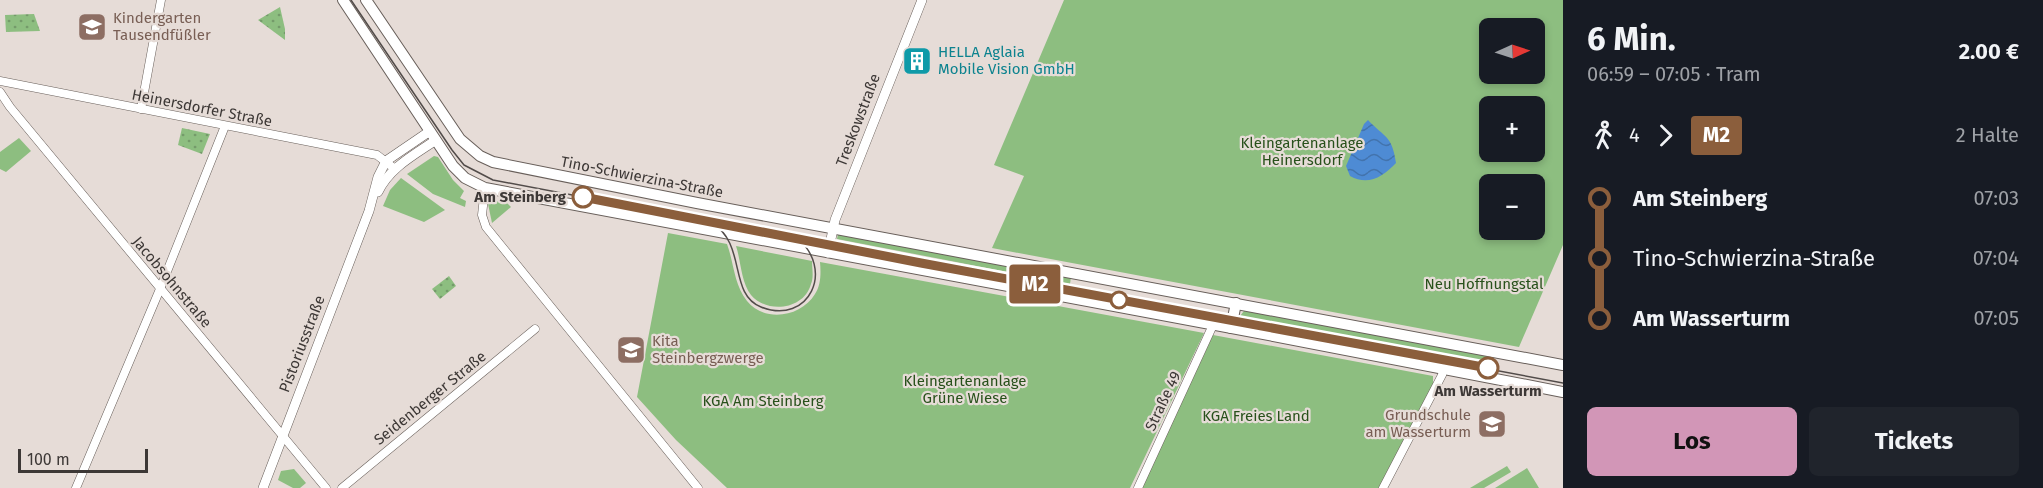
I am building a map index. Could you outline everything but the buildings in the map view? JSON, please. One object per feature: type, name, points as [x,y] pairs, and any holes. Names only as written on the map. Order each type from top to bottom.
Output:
[{"type":"main road","points":[[343,0],[438,131]]},
{"type":"main road","points":[[366,0],[463,177],[484,188],[1563,392]]},
{"type":"main road","name":"Tino-Schwierzina-Straße","points":[[438,131],[480,156],[503,165],[1563,365]]},
{"type":"main road","points":[[1231,328],[1236,303]]},
{"type":"street","points":[[141,109],[161,0]]},
{"type":"street","name":"Treskowstraße","points":[[828,253],[833,227],[922,0]]},
{"type":"street","name":"Heinersdorfer Straße","points":[[0,81],[377,155],[395,169]]},
{"type":"street","name":"Jacobsohnstraße","points":[[0,92],[160,290],[326,488]]},
{"type":"street","points":[[76,488],[160,290],[225,126]]},
{"type":"street","points":[[386,160],[438,131]]},
{"type":"street","name":"Pistoriusstraße","points":[[262,488],[369,211],[382,183],[438,131]]},
{"type":"street","name":"Pistoriusstraße","points":[[369,211],[378,177],[386,160]]},
{"type":"street","points":[[484,188],[482,215],[486,227],[698,488]]},
{"type":"street","name":"Straße 49","points":[[1138,488],[1213,325]]},
{"type":"street","name":"Seidenberger Straße","points":[[342,488],[535,328]]},
{"type":"street","points":[[1383,488],[1443,369]]},
{"type":"green space","name":"Kleingartenanlage Heinersdorf","points":[[1064,0],[1563,0],[1563,245],[1519,347],[992,248],[1024,176],[994,165]]},
{"type":"green space","points":[[280,7],[285,29],[285,40],[258,20]]},
{"type":"green space","points":[[34,14],[40,31],[6,32],[5,15]]},
{"type":"green space","points":[[182,128],[210,134],[202,154],[178,145]]},
{"type":"green space","points":[[19,138],[31,151],[6,172],[0,169],[0,152]]},
{"type":"green space","points":[[434,156],[438,157],[453,180],[464,191],[460,198],[466,201],[465,207],[433,194],[407,174]]},
{"type":"green space","points":[[401,178],[445,210],[424,222],[383,206],[390,190]]},
{"type":"green space","points":[[487,199],[507,203],[511,207],[492,223]]},
{"type":"green space","points":[[668,233],[727,244],[743,295],[755,308],[773,315],[792,312],[809,302],[818,287],[820,262],[1204,333],[1130,488],[727,488],[676,440],[637,397]]},
{"type":"green space","points":[[838,234],[1071,277],[1070,284],[837,239]]},
{"type":"green space","points":[[736,246],[812,261],[812,279],[807,293],[793,304],[784,306],[775,307],[758,301],[751,295],[745,284]]},
{"type":"green space","points":[[836,247],[987,275],[987,278],[835,250]]},
{"type":"green space","points":[[449,276],[456,286],[440,299],[432,289]]},
{"type":"green space","points":[[1244,311],[1489,355],[1488,362],[1240,316]]},
{"type":"green space","name":"KGA Freies Land","points":[[1213,335],[1433,376],[1433,386],[1380,488],[1142,488]]},
{"type":"green space","points":[[1507,466],[1511,472],[1484,488],[1470,488]]},
{"type":"green space","points":[[1527,468],[1539,488],[1495,488]]},
{"type":"green space","points":[[294,469],[306,483],[300,488],[293,488],[278,480],[281,471]]},
{"type":"water","points":[[1368,120],[1390,142],[1396,163],[1375,179],[1363,180],[1350,176],[1346,166],[1364,124]]},
{"type":"tram line","points":[[351,0],[452,150],[464,165],[493,180],[1563,383]]},
{"type":"tram line","name":"M2","points":[[583,197],[921,263],[1488,368]]},
{"type":"tram line","points":[[712,223],[723,232],[730,243],[740,280],[751,301],[761,307],[778,311],[792,309],[804,302],[812,291],[815,278],[814,264],[808,250],[796,237]]},
{"type":"place","name":"Kindergarten Tausendfüßler","points":[[92,27]]},
{"type":"place","name":"HELLA Aglaia Mobile Vision GmbH","points":[[917,61]]},
{"type":"place","name":"Am Steinberg","points":[[583,197]]},
{"type":"place","name":"Kita Steinbergzwerge","points":[[631,350]]},
{"type":"place","name":"Am Wasserturm","points":[[1488,368]]},
{"type":"place","name":"Grundschule am Wasserturm","points":[[1492,424]]},
{"type":"park label","name":"Neu Hoffnungstal","points":[[1484,284]]},
{"type":"park label","name":"Kleingartenanlage Grüne Wiese","points":[[965,390]]},
{"type":"park label","name":"KGA Am Steinberg","points":[[763,401]]}]
